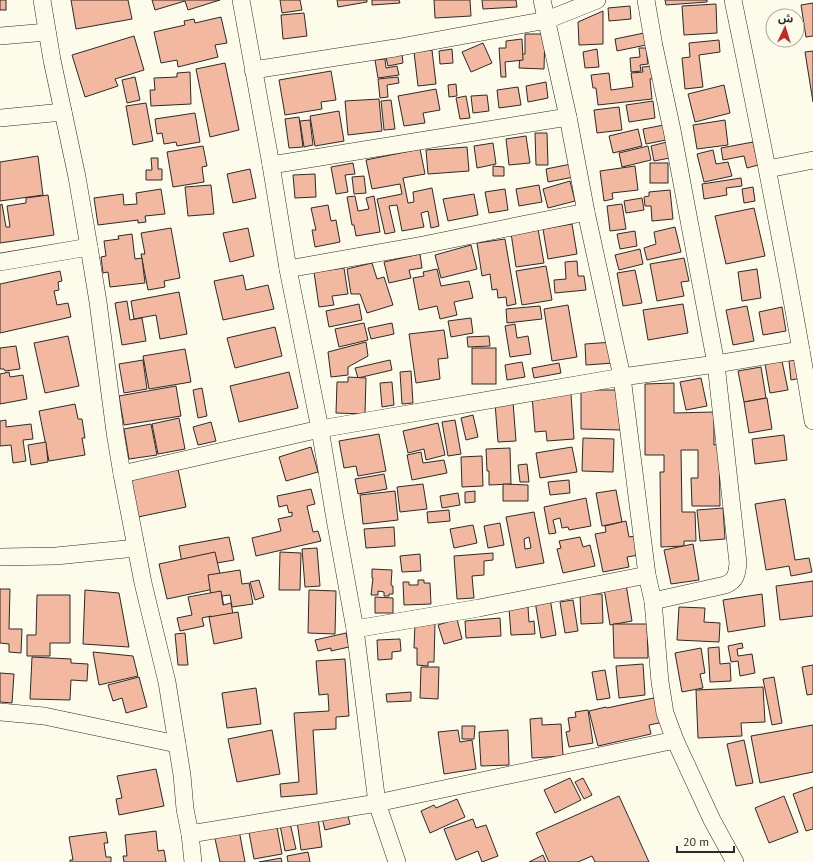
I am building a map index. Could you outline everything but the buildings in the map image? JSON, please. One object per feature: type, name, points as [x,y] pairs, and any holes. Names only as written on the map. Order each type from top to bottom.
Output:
[{"type":"street","points":[[42,0],[47,32],[77,177],[89,247],[122,474],[136,548],[167,682],[182,774],[185,809],[190,834],[193,862]]},
{"type":"street","points":[[241,0],[288,269],[320,429],[355,629],[377,803],[396,862]]},
{"type":"street","points":[[542,0],[568,116],[586,212],[622,377],[647,575],[653,601],[665,713],[675,740],[712,820],[734,862]]},
{"type":"street","points":[[253,70],[395,48],[547,20],[597,0]]},
{"type":"street","points":[[646,0],[716,364],[738,563],[735,578],[731,583],[725,586],[653,601]]},
{"type":"street","points":[[733,0],[768,169],[802,350],[813,421]]},
{"type":"street","points":[[0,36],[47,32]]},
{"type":"street","points":[[0,118],[63,112]]},
{"type":"street","points":[[271,166],[568,116]]},
{"type":"street","points":[[768,169],[813,160]]},
{"type":"street","points":[[288,269],[423,245],[586,212]]},
{"type":"street","points":[[0,262],[89,247]]},
{"type":"street","points":[[122,474],[320,429],[622,377],[802,350]]},
{"type":"street","points":[[0,557],[56,556],[136,548]]},
{"type":"street","points":[[355,629],[479,608],[647,575]]},
{"type":"street","points":[[0,712],[44,716],[177,744]]},
{"type":"street","points":[[190,834],[377,803],[675,740]]}]
